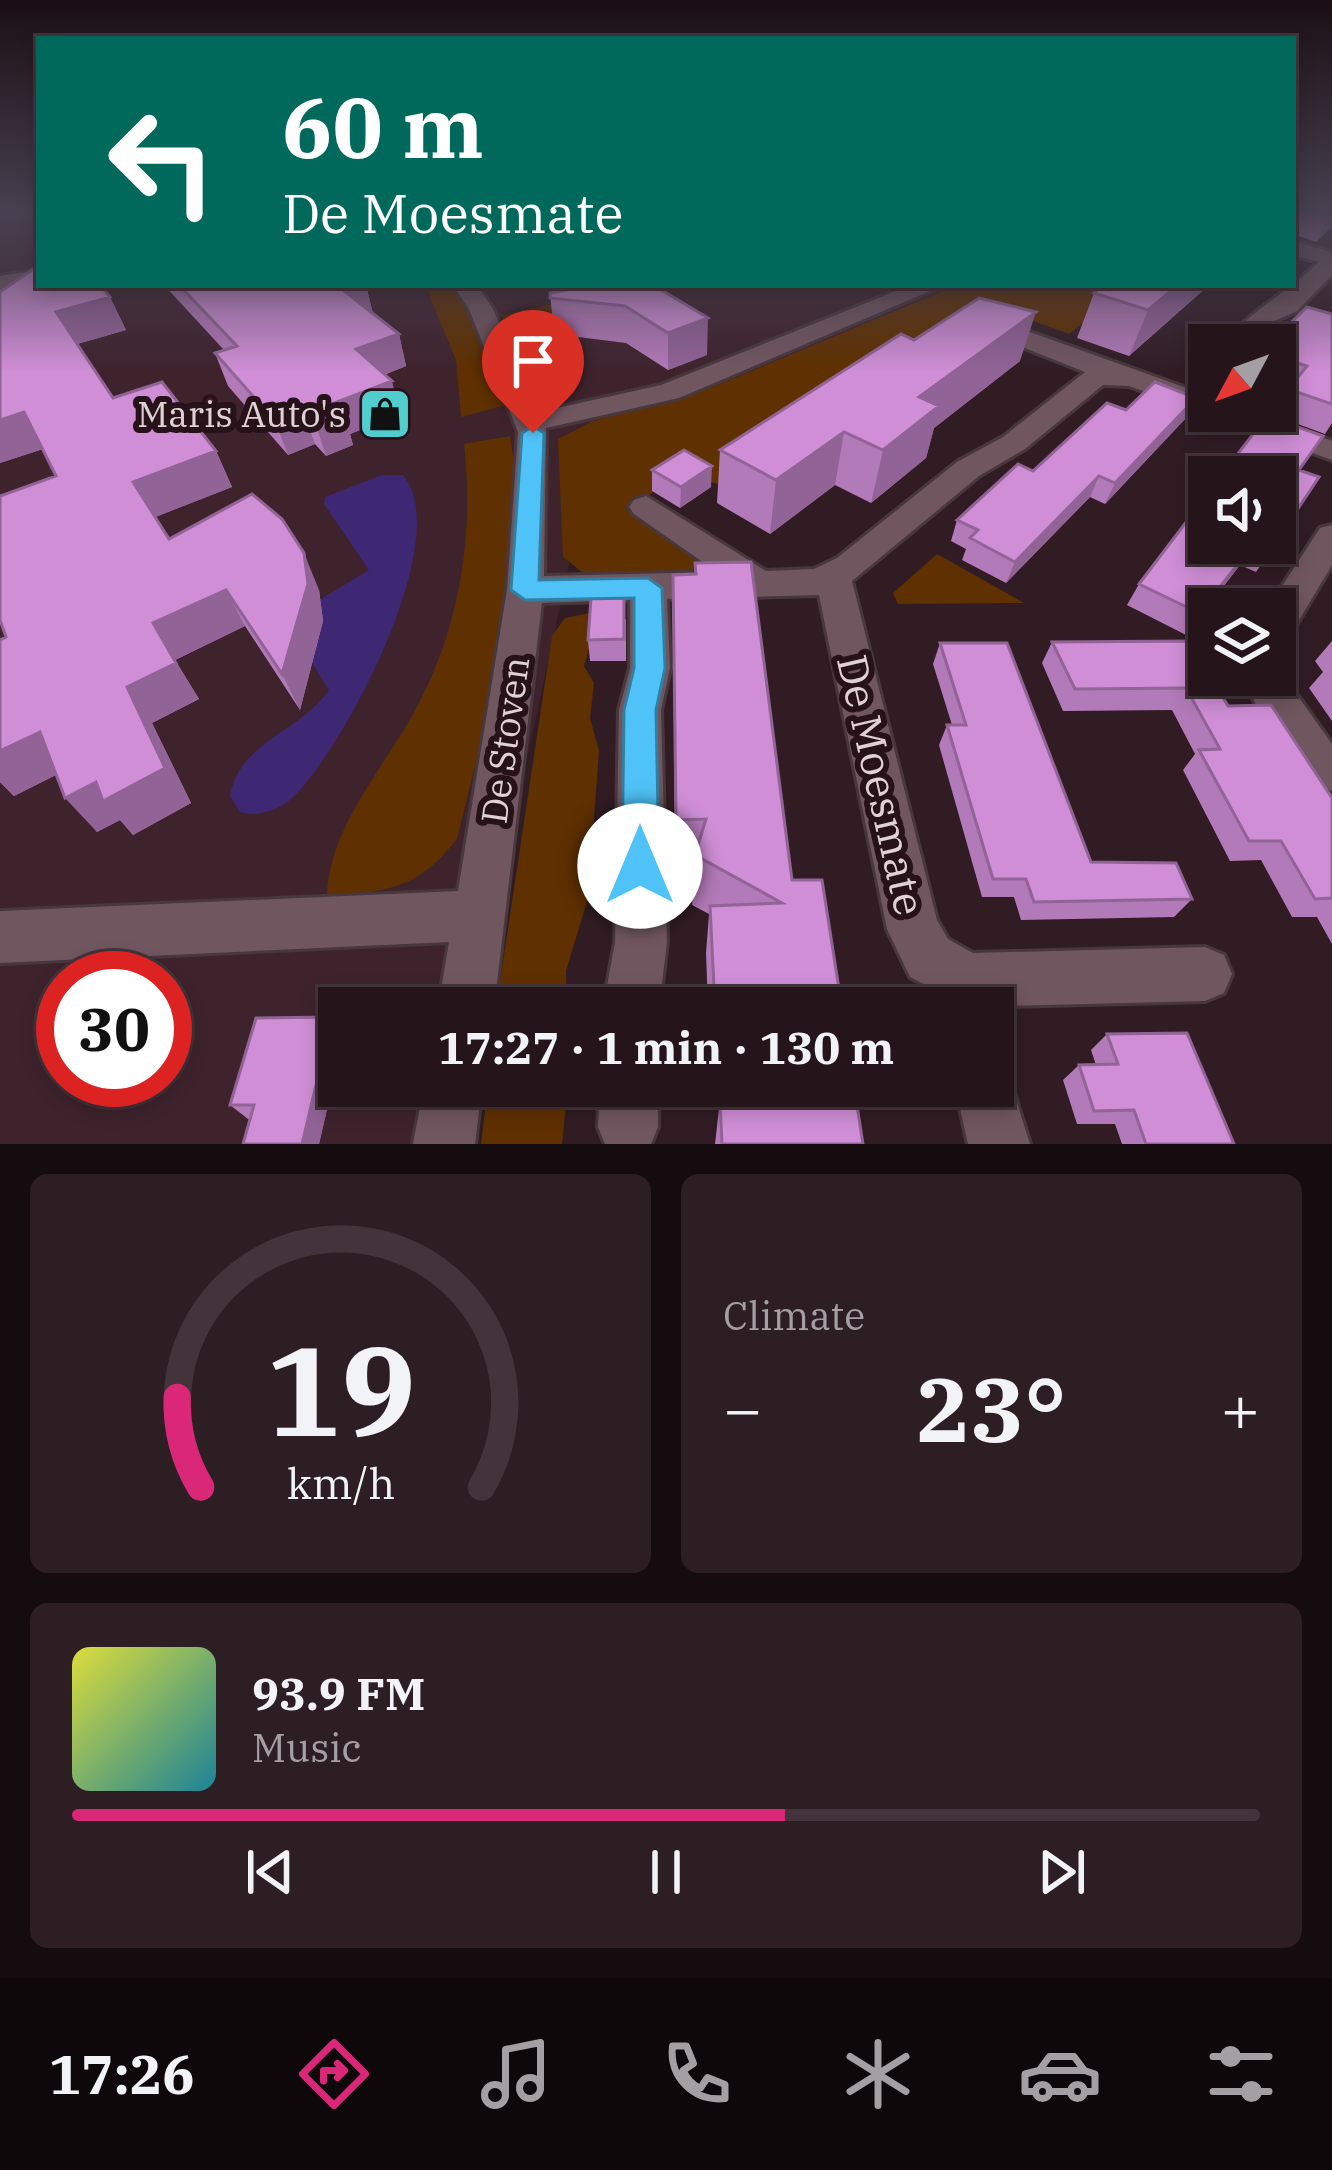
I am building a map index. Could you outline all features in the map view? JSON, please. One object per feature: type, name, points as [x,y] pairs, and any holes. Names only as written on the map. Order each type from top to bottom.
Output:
[{"type":"street","points":[[1256,324],[1288,306],[1328,265]]},
{"type":"street","points":[[0,283],[36,277]]},
{"type":"street","name":"De Stoven","points":[[466,288],[531,422],[525,590],[470,987]]},
{"type":"street","points":[[531,422],[669,392],[925,288]]},
{"type":"street","points":[[991,326],[1188,398]]},
{"type":"street","points":[[525,590],[763,586],[833,577],[1090,380],[1115,374]]},
{"type":"street","points":[[1278,432],[1332,452]]},
{"type":"street","points":[[646,507],[763,586]]},
{"type":"street","points":[[1296,593],[1332,536]]},
{"type":"street","name":"De Moesmate","points":[[833,577],[914,929],[929,958],[955,987]]},
{"type":"street","points":[[634,987],[640,942],[640,710],[650,668],[648,588]]},
{"type":"street","points":[[1275,696],[1312,753],[1332,772]]},
{"type":"street","points":[[0,937],[482,915]]},
{"type":"street","name":"De Moesmate","points":[[970,987],[985,980],[1205,974]]},
{"type":"street","points":[[444,1144],[450,1107]]},
{"type":"street","points":[[989,1107],[999,1144]]},
{"type":"shaded area","points":[[0,265],[36,265],[36,288],[1007,288],[598,430],[478,987],[318,987],[318,1107],[451,1107],[443,1144],[0,1144]]},
{"type":"shaded area","points":[[426,288],[455,288],[502,382],[506,405],[461,417],[456,360]]},
{"type":"shaded area","points":[[636,288],[531,319],[555,373],[531,380],[501,315]]},
{"type":"shaded area","points":[[950,288],[1126,288],[1069,334],[998,308],[727,487],[678,472],[639,504],[726,571],[586,575],[563,557],[558,439],[591,422],[713,387]]},
{"type":"shaded area","points":[[510,436],[515,486],[511,588],[493,690],[457,839],[429,868],[400,885],[327,896],[338,843],[422,697],[446,637],[465,541],[464,444]]},
{"type":"shaded area","points":[[382,475],[403,475],[416,505],[415,545],[405,593],[386,643],[338,737],[313,774],[280,807],[240,812],[230,796],[245,763],[329,690],[286,620],[369,570],[324,504],[325,497]]},
{"type":"shaded area","points":[[937,554],[1024,603],[898,604],[893,593]]},
{"type":"shaded area","points":[[614,608],[591,641],[584,666],[594,683],[590,718],[599,751],[588,898],[566,971],[566,987],[499,987],[552,636],[565,618]]},
{"type":"shaded area","points":[[485,1107],[566,1107],[562,1144],[481,1144]]},
{"type":"building","points":[[36,267],[36,288],[102,288],[110,297],[56,312],[113,398],[162,382],[216,451],[133,482],[169,539],[252,494],[282,519],[304,553],[308,584],[282,674],[226,590],[153,623],[176,663],[127,687],[165,768],[103,801],[96,782],[65,798],[40,732],[0,751],[0,640],[6,637],[0,620],[0,496],[56,476],[24,412],[0,420],[0,292]]},
{"type":"building","points":[[182,288],[349,288],[343,290],[399,334],[356,349],[392,381],[334,403],[342,411],[315,422],[303,411],[275,421],[215,353],[237,346]]},
{"type":"building","points":[[576,288],[658,288],[708,318],[668,333],[625,306],[550,298],[550,293]]},
{"type":"building","points":[[1100,288],[1174,288],[1148,310],[1094,293]]},
{"type":"building","points":[[979,298],[1036,312],[919,397],[939,406],[883,450],[844,432],[776,480],[720,450],[901,334],[914,340]]},
{"type":"building","points":[[1307,307],[1332,314],[1332,404],[1296,392],[1296,379],[1307,366],[1296,363],[1296,324],[1290,324]]},
{"type":"building","points":[[1155,382],[1188,395],[1188,406],[1115,483],[1099,476],[1015,562],[970,538],[978,530],[957,520],[1018,464],[1033,471],[1107,403],[1126,410]]},
{"type":"building","points":[[1296,426],[1323,436],[1299,470],[1319,477],[1296,512],[1296,456],[1236,456],[1255,432],[1296,432]]},
{"type":"building","points":[[684,450],[712,466],[681,487],[652,470]]},
{"type":"building","points":[[1188,520],[1188,564],[1238,564],[1219,588],[1188,588],[1188,608],[1139,584]]},
{"type":"building","points":[[751,562],[792,880],[822,880],[839,987],[714,987],[710,906],[782,903],[695,855],[706,819],[676,820],[673,575],[696,574],[695,563]]},
{"type":"building","points":[[591,598],[624,598],[624,639],[588,640]]},
{"type":"building","points":[[1188,641],[1188,692],[1075,689],[1052,642]]},
{"type":"building","points":[[940,643],[1007,643],[1091,862],[1176,863],[1192,899],[1034,902],[1026,879],[993,879],[947,725],[966,725]]},
{"type":"building","points":[[1190,696],[1222,696],[1228,706],[1271,705],[1332,798],[1332,898],[1315,899],[1281,841],[1249,841],[1199,750],[1220,749]]},
{"type":"building","points":[[318,1017],[318,1076],[302,1144],[243,1144],[254,1105],[230,1105],[256,1018]]},
{"type":"building","points":[[1187,1033],[1234,1144],[1146,1144],[1134,1110],[1094,1111],[1079,1065],[1118,1064],[1107,1034]]},
{"type":"building","points":[[720,1107],[857,1107],[863,1144],[722,1144]]},
{"type":"place","name":"Maris Auto's","points":[[385,414]]},
{"type":"route","points":[[533,433],[525,590],[648,588],[650,668],[640,710],[640,866]]}]
